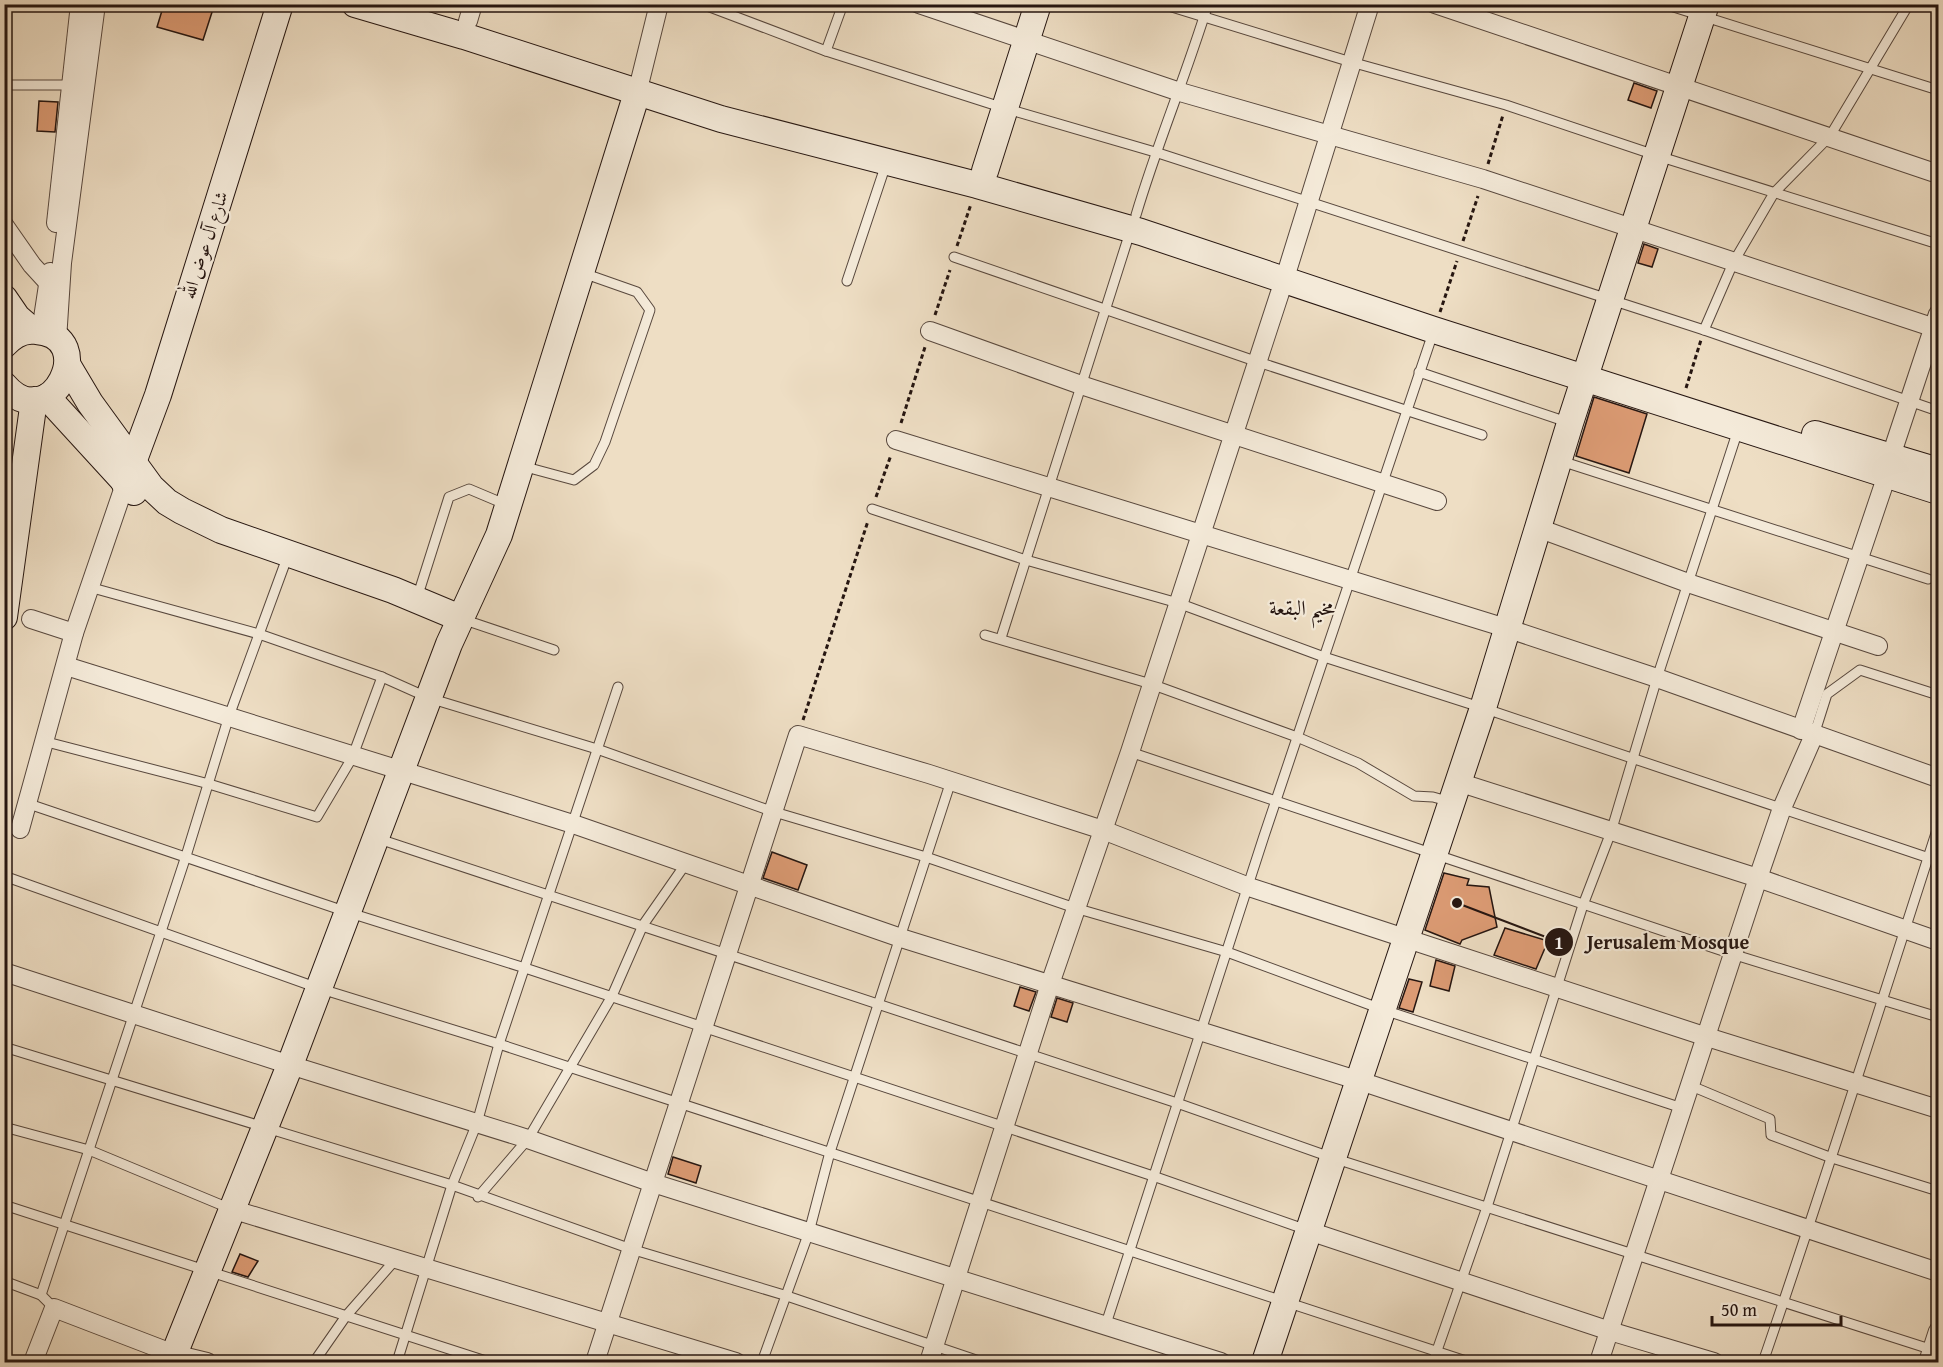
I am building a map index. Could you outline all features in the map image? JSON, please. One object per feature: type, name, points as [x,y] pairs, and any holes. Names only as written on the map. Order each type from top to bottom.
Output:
[{"type":"street","points":[[54,288],[70,85],[80,4]]},
{"type":"street","points":[[43,334],[54,288],[96,4]]},
{"type":"street","name":"شارع آل عوض الله","points":[[129,472],[158,395],[280,4]]},
{"type":"street","points":[[355,4],[498,47],[638,86],[812,129],[1134,222],[1436,323],[1588,370],[1683,395],[1889,465],[1938,491]]},
{"type":"street","points":[[419,4],[470,13],[638,86],[766,132],[887,162],[981,178]]},
{"type":"street","points":[[172,1358],[290,1065],[458,622],[487,563],[509,506],[638,86],[659,4]]},
{"type":"street","points":[[920,4],[1026,42],[1180,92],[1484,179],[1733,263],[1937,323],[1833,633],[1807,733],[1704,1036],[1660,1180],[1599,1362]]},
{"type":"street","points":[[981,178],[1038,4]]},
{"type":"street","points":[[932,1354],[1027,1054],[1201,535],[1370,4]]},
{"type":"street","points":[[1435,4],[1677,88],[1830,136],[1938,174]]},
{"type":"street","points":[[1265,1362],[1483,708],[1609,299],[1634,230],[1677,88],[1704,11]]},
{"type":"street","points":[[4,225],[54,288]]},
{"type":"street","points":[[4,298],[18,317],[63,347],[68,366],[129,472],[168,521],[284,566],[458,622]]},
{"type":"street","points":[[930,331],[1082,385],[1437,501]]},
{"type":"street","points":[[4,345],[17,334],[43,334]]},
{"type":"street","points":[[4,617],[41,398],[62,383],[68,366]]},
{"type":"street","points":[[1588,370],[1739,427],[1889,465],[1938,471]]},
{"type":"street","points":[[7,388],[17,396],[41,398],[167,502],[197,520],[416,600],[458,622]]},
{"type":"street","points":[[4,527],[15,447],[7,388]]},
{"type":"street","points":[[896,440],[1506,628],[1657,678],[1938,778]]},
{"type":"street","points":[[20,829],[74,633],[129,472]]},
{"type":"street","points":[[1538,528],[1688,583],[1833,633],[1878,646]]},
{"type":"street","points":[[31,619],[74,633]]},
{"type":"street","points":[[66,666],[229,716],[352,758],[572,824],[901,938],[1360,1081],[1938,1272]]},
{"type":"street","points":[[595,1362],[771,811],[798,735],[951,781],[1103,831],[1249,887],[1704,1036],[1938,1109]]},
{"type":"street","points":[[1455,792],[1611,832],[1758,879],[1938,941]]},
{"type":"street","points":[[4,972],[528,1139],[653,1183],[1105,1328],[1221,1362]]},
{"type":"street","points":[[231,1209],[736,1362]]},
{"type":"street","points":[[1310,1231],[1610,1331],[1714,1362]]},
{"type":"street","points":[[33,1362],[48,1301],[172,1358],[207,1362]]},
{"type":"street","points":[[1933,1355],[1938,1331]]},
{"type":"lane","points":[[702,4],[826,51],[1004,108],[1155,152],[1704,330],[1938,411]]},
{"type":"lane","points":[[826,51],[843,4]]},
{"type":"lane","points":[[1162,4],[1351,62],[1506,105],[1658,156],[1938,244]]},
{"type":"lane","points":[[1001,638],[1155,152],[1180,92],[1208,4]]},
{"type":"lane","points":[[1664,4],[1704,11],[1938,90]]},
{"type":"lane","points":[[1704,330],[1733,263],[1774,193],[1830,136],[1873,68],[1909,4]]},
{"type":"lane","points":[[4,85],[70,85]]},
{"type":"lane","points":[[847,281],[887,162]]},
{"type":"lane","points":[[954,257],[1255,361],[1406,408],[1482,435]]},
{"type":"lane","points":[[522,466],[573,480],[594,465],[605,442],[650,310],[637,292],[581,273]]},
{"type":"lane","points":[[1105,1328],[1128,1250],[1436,323]]},
{"type":"lane","points":[[1419,372],[1570,423]]},
{"type":"lane","points":[[1433,1362],[1487,1207],[1582,905],[1611,832],[1657,678],[1739,427]]},
{"type":"lane","points":[[1559,460],[1712,507],[1928,579]]},
{"type":"lane","points":[[416,600],[449,497],[469,489],[509,506]]},
{"type":"lane","points":[[872,509],[1026,560],[1178,603],[1324,657],[1938,861]]},
{"type":"lane","points":[[4,1284],[9,1283],[48,1301],[64,1225],[135,1014],[229,716],[284,566]]},
{"type":"lane","points":[[89,587],[259,634],[382,677],[429,698],[597,749],[771,811],[926,857],[1075,908],[1227,952],[1384,1010],[1682,1108]]},
{"type":"lane","points":[[458,622],[554,650]]},
{"type":"lane","points":[[985,635],[1151,684],[1297,737],[1358,763],[1414,796],[1433,797],[1455,792]]},
{"type":"lane","points":[[1807,733],[1827,694],[1860,670],[1938,695]]},
{"type":"lane","points":[[43,741],[209,784],[317,817],[352,758],[382,677]]},
{"type":"lane","points":[[397,1362],[452,1185],[477,1123],[499,1044],[618,687]]},
{"type":"lane","points":[[1130,752],[1582,905],[1938,1017]]},
{"type":"lane","points":[[762,1362],[784,1295],[809,1232],[830,1152],[951,781]]},
{"type":"lane","points":[[26,803],[347,912],[612,996],[1154,1176],[1310,1231]]},
{"type":"lane","points":[[1763,1362],[1832,1158],[1853,1084],[1907,930],[1938,827]]},
{"type":"lane","points":[[375,838],[1177,1103],[1333,1158],[1784,1303],[1933,1355]]},
{"type":"lane","points":[[478,1197],[528,1139],[612,996],[643,925],[687,862]]},
{"type":"lane","points":[[4,876],[318,988],[678,1102],[1469,1362]]},
{"type":"lane","points":[[4,1047],[452,1185],[478,1197],[631,1249],[784,1295],[932,1354],[982,1362]]},
{"type":"lane","points":[[1689,1085],[1770,1119],[1771,1135],[1832,1158],[1938,1191]]},
{"type":"lane","points":[[4,1127],[89,1150],[231,1209]]},
{"type":"lane","points":[[4,1205],[207,1273],[489,1362]]},
{"type":"lane","points":[[314,1362],[346,1316],[396,1259]]},
{"type":"path","points":[[798,735],[981,178]]},
{"type":"path","points":[[1436,323],[1449,285]]},
{"type":"path","points":[[1683,395],[1704,330]]},
{"type":"building","points":[[164,4],[190,4],[213,9],[203,40],[157,27]]},
{"type":"building","points":[[1634,83],[1657,91],[1651,108],[1628,100]]},
{"type":"building","points":[[39,101],[58,102],[55,132],[37,131]]},
{"type":"building","points":[[1644,244],[1658,249],[1652,267],[1638,263]]},
{"type":"building","points":[[1594,397],[1647,414],[1629,473],[1576,456]]},
{"type":"building","points":[[772,852],[807,865],[798,890],[763,878]]},
{"type":"building","points":[[1444,873],[1469,879],[1467,885],[1489,887],[1497,927],[1462,940],[1460,944],[1425,930]]},
{"type":"building","points":[[1505,928],[1548,941],[1536,969],[1494,955]]},
{"type":"building","points":[[1436,960],[1455,966],[1449,991],[1430,986]]},
{"type":"building","points":[[1409,979],[1422,982],[1413,1012],[1399,1008]]},
{"type":"building","points":[[1020,987],[1036,992],[1029,1011],[1014,1006]]},
{"type":"building","points":[[1057,998],[1073,1003],[1067,1022],[1051,1017]]},
{"type":"building","points":[[673,1157],[701,1166],[696,1183],[668,1174]]},
{"type":"building","points":[[240,1254],[258,1261],[248,1277],[232,1272]]},
{"type":"place","name":"Jerusalem Mosque","points":[[1457,903]]},
{"type":"district","name":"مخيم البقعة","points":[[1302,608]]}]
